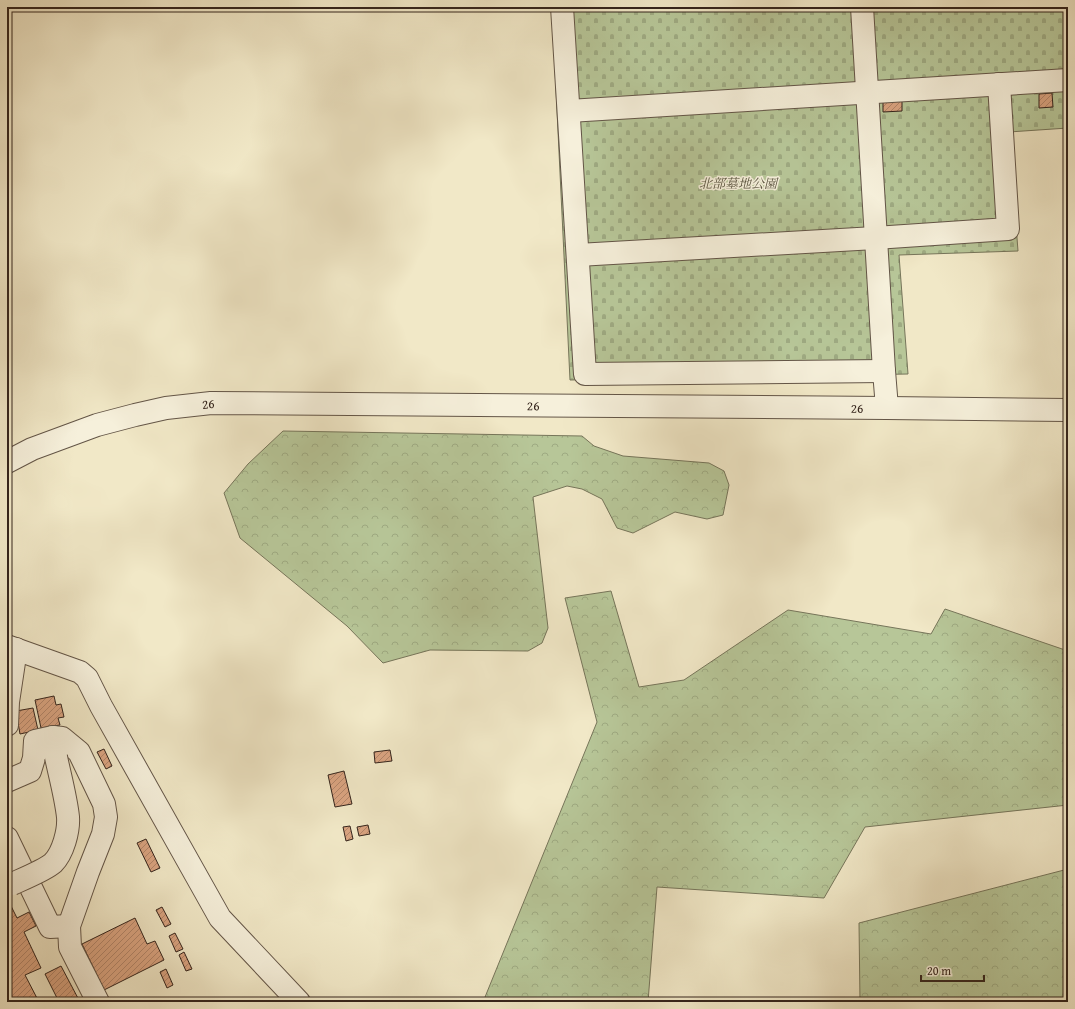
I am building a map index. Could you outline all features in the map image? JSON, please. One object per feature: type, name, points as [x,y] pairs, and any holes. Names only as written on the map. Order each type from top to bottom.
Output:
[{"type":"street","points":[[562,7],[585,374],[884,371]]},
{"type":"street","points":[[862,7],[887,408]]},
{"type":"street","points":[[569,111],[1068,80]]},
{"type":"street","points":[[578,255],[1008,229],[999,84]]},
{"type":"street","name":"26","points":[[7,462],[32,449],[97,425],[166,408],[211,403],[1068,410]]},
{"type":"street","points":[[7,725],[12,647],[80,672],[88,678],[101,706],[220,918],[299,1002]]},
{"type":"street","points":[[12,884],[53,863],[62,850],[67,834],[68,818],[55,747],[62,738],[79,752],[104,804],[106,817],[103,834],[69,926],[70,947],[98,1002]]},
{"type":"street","points":[[7,781],[30,771],[34,758],[36,741],[55,747]]},
{"type":"street","points":[[9,850],[50,928],[69,926]]},
{"type":"green space","name":"北部墓地公園","points":[[552,7],[1068,7],[1068,128],[1009,132],[1018,251],[899,255],[908,374],[570,380]]},
{"type":"green space","points":[[283,431],[582,436],[594,446],[623,456],[709,463],[724,471],[729,485],[723,515],[707,519],[675,512],[633,533],[617,528],[602,499],[582,489],[567,486],[533,497],[548,628],[542,643],[528,651],[430,650],[383,663],[347,626],[240,538],[224,493],[248,464]]},
{"type":"green space","points":[[611,591],[639,687],[684,680],[788,610],[931,634],[945,609],[1068,651],[1068,805],[865,827],[824,898],[657,887],[648,1002],[483,1002],[597,722],[565,598]]},
{"type":"green space","points":[[1068,869],[1068,1002],[860,1002],[859,923]]},
{"type":"building","points":[[1052,93],[1053,107],[1039,108],[1039,94]]},
{"type":"building","points":[[883,95],[902,95],[902,111],[883,112]]},
{"type":"building","points":[[54,696],[56,705],[61,704],[64,717],[58,718],[60,725],[41,728],[35,700]]},
{"type":"building","points":[[33,708],[38,730],[20,734],[16,711]]},
{"type":"building","points":[[104,749],[112,766],[106,769],[97,752]]},
{"type":"building","points":[[390,750],[392,761],[375,763],[374,752]]},
{"type":"building","points":[[344,771],[352,804],[335,807],[328,775]]},
{"type":"building","points":[[368,825],[370,834],[359,836],[357,827]]},
{"type":"building","points":[[350,826],[353,839],[346,841],[343,827]]},
{"type":"building","points":[[146,839],[160,868],[151,872],[137,843]]},
{"type":"building","points":[[7,898],[17,918],[29,912],[36,926],[24,932],[41,968],[25,975],[39,1002],[7,1002]]},
{"type":"building","points":[[162,907],[171,924],[165,927],[156,910]]},
{"type":"building","points":[[135,918],[147,944],[155,941],[164,960],[104,990],[82,944]]},
{"type":"building","points":[[175,933],[183,949],[176,952],[169,936]]},
{"type":"building","points":[[184,952],[192,969],[186,971],[179,955]]},
{"type":"building","points":[[61,966],[80,1002],[59,1002],[45,974]]},
{"type":"building","points":[[166,969],[173,985],[167,988],[160,972]]},
{"type":"building","points":[[54,998],[56,1002],[46,1002]]}]
